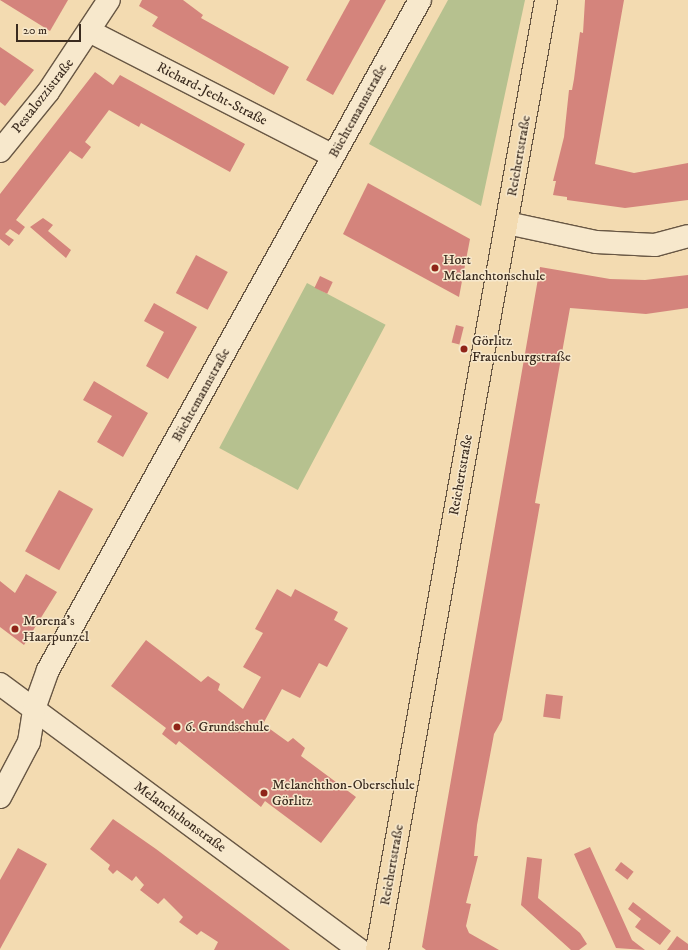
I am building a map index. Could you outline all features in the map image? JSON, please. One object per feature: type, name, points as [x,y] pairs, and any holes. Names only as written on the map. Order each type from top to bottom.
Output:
[{"type":"main road","name":"Reichertstraße","points":[[377,950],[546,0]]},
{"type":"street","name":"Pestalozzistraße","points":[[0,151],[91,32],[109,0]]},
{"type":"street","name":"Büchtemannstraße","points":[[0,797],[29,742],[34,709],[60,648],[420,0]]},
{"type":"street","name":"Richard-Jecht-Straße","points":[[91,32],[333,156]]},
{"type":"street","points":[[507,223],[596,242],[655,245],[688,236]]},
{"type":"street","name":"Melanchthonstraße","points":[[0,684],[359,950]]},
{"type":"green space","points":[[448,0],[525,0],[481,206],[369,144]]},
{"type":"green space","points":[[307,283],[386,325],[298,490],[219,448]]},
{"type":"building","points":[[0,0],[68,0],[50,31]]},
{"type":"building","points":[[142,0],[183,0],[203,15],[201,18],[289,67],[274,95],[152,26],[158,17],[139,6]]},
{"type":"building","points":[[350,0],[386,0],[333,95],[306,80]]},
{"type":"building","points":[[585,0],[624,0],[595,164],[634,173],[688,163],[688,200],[625,208],[567,200],[567,197],[553,195],[556,181],[553,181],[564,137],[569,90],[572,90],[580,32],[583,33]]},
{"type":"building","points":[[0,47],[34,70],[5,106],[0,102]]},
{"type":"building","points":[[95,72],[113,85],[120,75],[245,144],[230,172],[141,123],[139,127],[109,110],[85,142],[91,147],[82,159],[70,151],[16,220],[25,227],[19,235],[10,229],[5,234],[14,240],[9,246],[0,239],[0,194]]},
{"type":"building","name":"Hort Melanchtonschule","points":[[368,183],[470,239],[459,297],[343,234]]},
{"type":"building","points":[[43,218],[53,225],[48,231],[71,250],[66,258],[30,227]]},
{"type":"building","points":[[196,255],[228,272],[208,310],[176,293]]},
{"type":"building","points":[[540,267],[610,279],[645,280],[688,275],[688,308],[646,314],[570,308],[535,503],[540,504],[502,720],[494,734],[477,825],[474,856],[478,856],[466,903],[471,904],[466,926],[469,933],[499,950],[426,950],[422,947]]},
{"type":"building","points":[[320,276],[333,282],[327,294],[315,288]]},
{"type":"building","points":[[154,303],[197,327],[168,379],[146,366],[164,332],[144,321]]},
{"type":"building","points":[[456,325],[464,327],[459,344],[452,342]]},
{"type":"building","points":[[94,381],[148,413],[123,457],[97,442],[112,416],[83,400]]},
{"type":"building","points":[[59,490],[93,509],[59,570],[25,551]]},
{"type":"building","points":[[26,574],[57,592],[24,645],[0,627],[0,581],[15,593]]},
{"type":"building","points":[[277,589],[291,597],[295,589],[338,612],[334,620],[348,628],[327,667],[319,663],[300,698],[282,689],[263,724],[288,742],[293,738],[305,748],[301,756],[356,797],[321,843],[265,801],[261,807],[179,741],[176,745],[162,734],[166,728],[111,686],[146,640],[201,682],[208,676],[220,684],[218,690],[243,709],[261,677],[243,667],[263,633],[255,629]]},
{"type":"building","points":[[546,694],[563,696],[560,719],[543,717]]},
{"type":"building","points":[[113,819],[156,849],[290,950],[214,950],[218,942],[201,931],[197,935],[179,922],[183,917],[164,898],[158,904],[140,890],[144,885],[136,876],[132,881],[117,870],[113,874],[108,869],[110,865],[90,849]]},
{"type":"building","points":[[590,847],[632,940],[645,950],[616,948],[574,854]]},
{"type":"building","points":[[18,848],[47,864],[0,949],[0,880]]},
{"type":"building","points":[[527,857],[542,859],[538,898],[580,933],[587,944],[579,950],[571,950],[521,905]]},
{"type":"building","points":[[621,862],[634,872],[627,880],[615,870]]},
{"type":"building","points":[[633,902],[671,931],[660,945],[635,927],[641,919],[628,909]]},
{"type":"building","points":[[677,936],[688,944],[688,950],[667,950]]},
{"type":"place","name":"Hort Melanchtonschule","points":[[435,268]]},
{"type":"place","name":"Görlitz Frauenburgstraße","points":[[464,349]]},
{"type":"place","name":"Morena's Haarpunzel","points":[[15,629]]},
{"type":"place","name":"6. Grundschule","points":[[177,727]]},
{"type":"place","name":"Melanchthon-Oberschule Görlitz","points":[[264,793]]}]
